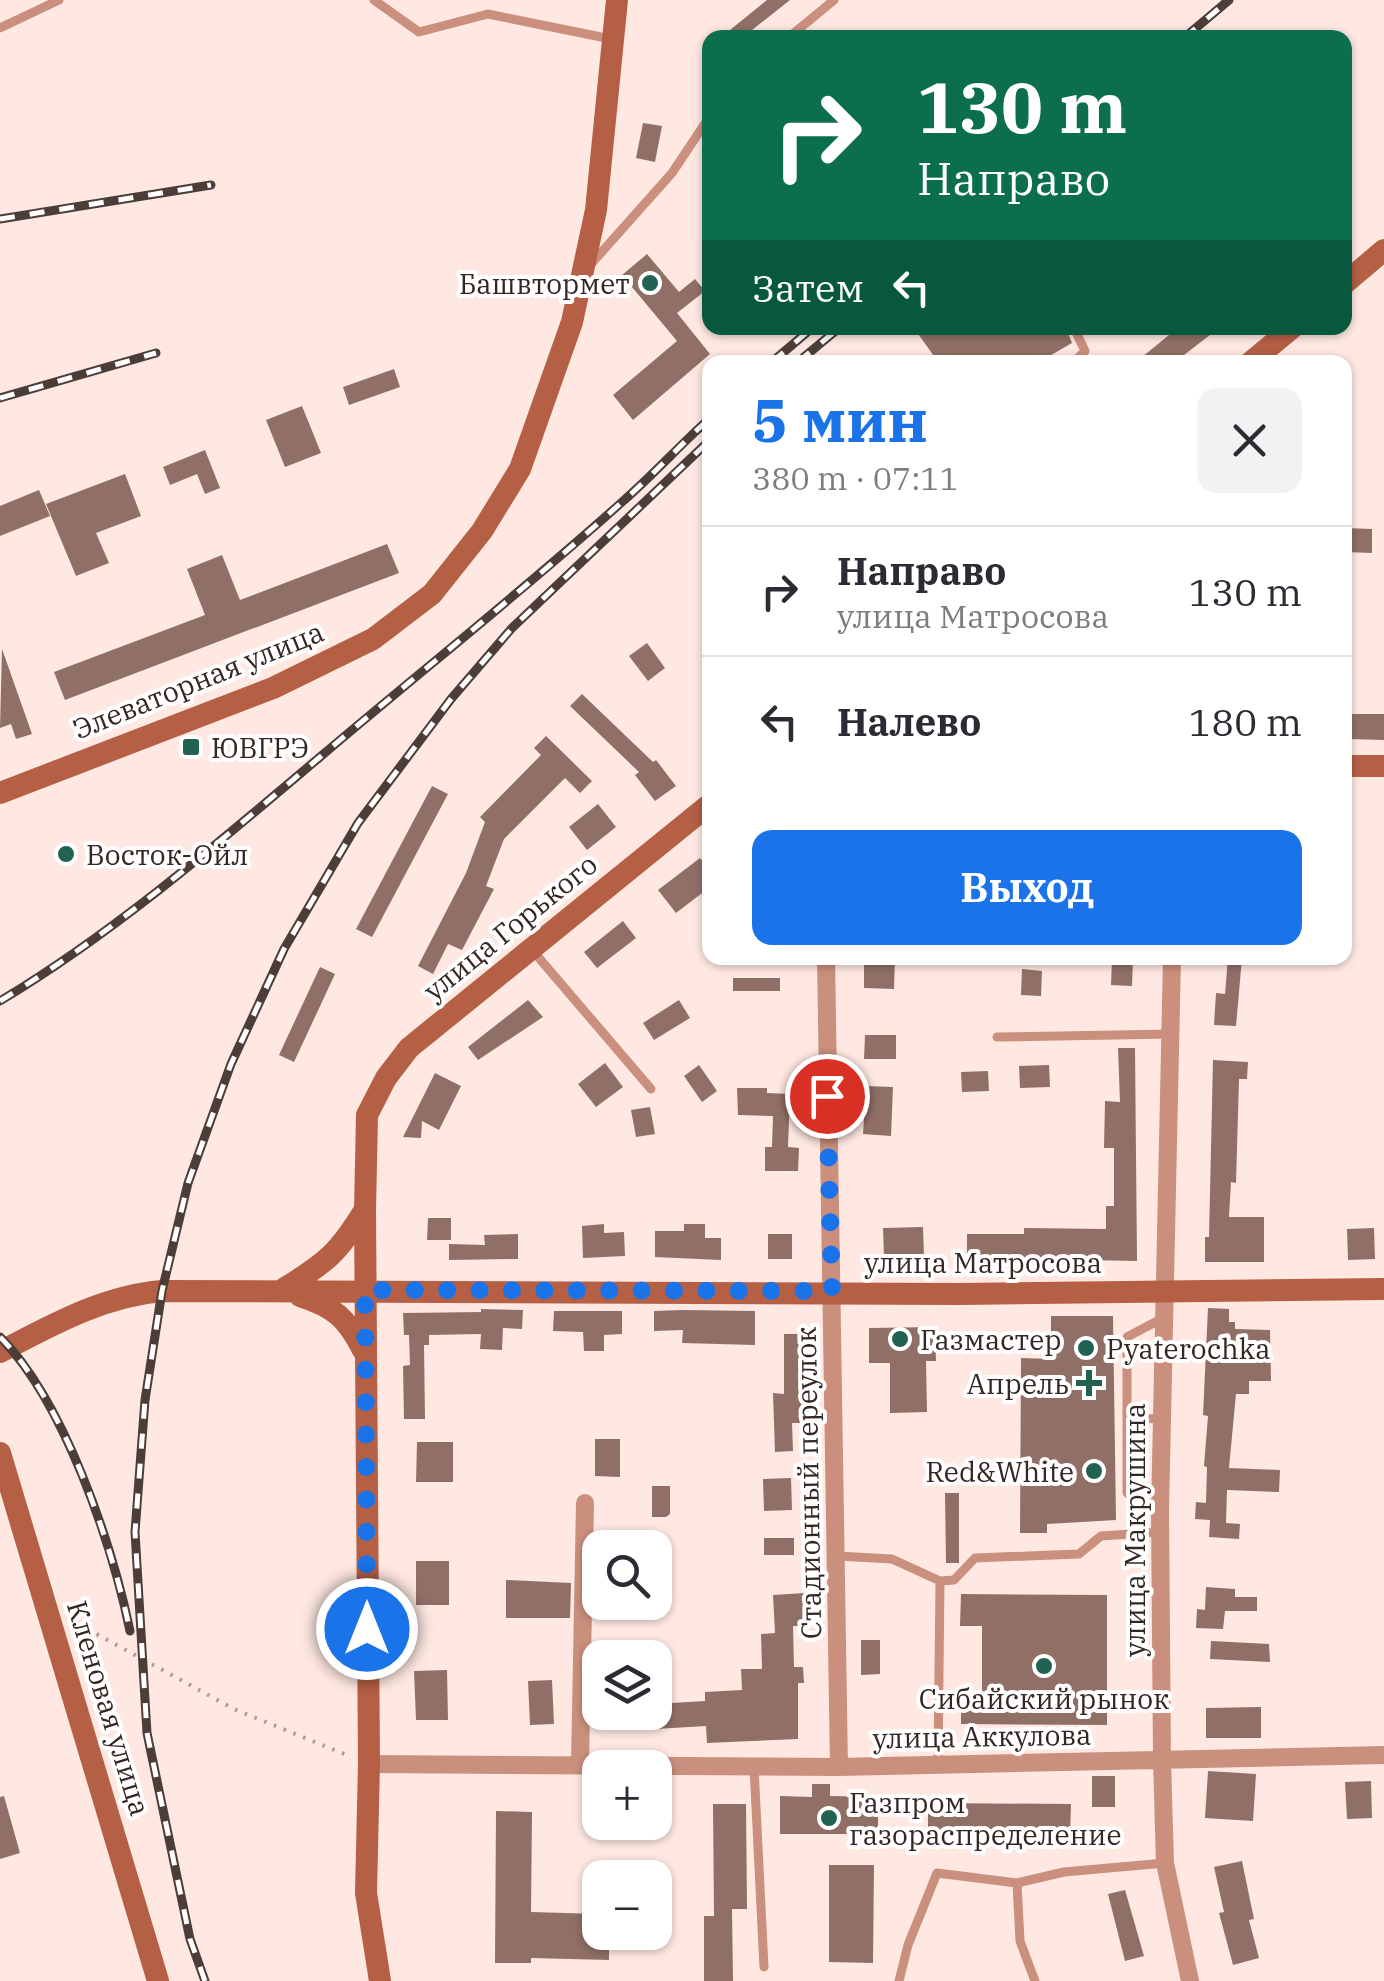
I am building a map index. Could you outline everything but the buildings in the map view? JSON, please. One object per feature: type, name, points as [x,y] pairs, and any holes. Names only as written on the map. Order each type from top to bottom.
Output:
[{"type":"main road","name":"Элеваторная улица","points":[[0,794],[273,688],[372,639],[432,594],[482,530],[520,470],[572,322],[596,210],[617,0]]},
{"type":"main road","points":[[1352,277],[1384,250]]},
{"type":"main road","points":[[1259,355],[1283,335]]},
{"type":"main road","points":[[1352,766],[1384,766]]},
{"type":"main road","name":"улица Горького","points":[[365,1210],[367,1115],[386,1078],[408,1048],[702,810]]},
{"type":"main road","points":[[282,1290],[342,1246],[365,1210]]},
{"type":"main road","points":[[365,1210],[369,1764],[366,1893],[380,1981]]},
{"type":"main road","name":"улица Матросова","points":[[0,1352],[97,1304],[137,1293],[365,1290],[960,1294],[1384,1289]]},
{"type":"main road","name":"улица Матросова","points":[[282,1290],[324,1304],[350,1324],[366,1354]]},
{"type":"main road","name":"Кленовая улица","points":[[0,1453],[158,1981]]},
{"type":"street","name":"Стадионный переулок","points":[[826,965],[838,1767]]},
{"type":"street","name":"улица Макрушина","points":[[1172,965],[1160,1510],[1162,1760],[1165,1862],[1190,1981]]},
{"type":"street","points":[[580,1764],[585,1504]]},
{"type":"street","name":"улица Аккулова","points":[[369,1764],[838,1767],[1384,1755]]},
{"type":"lane","points":[[0,28],[59,0]]},
{"type":"lane","points":[[374,0],[418,32],[488,14],[613,39]]},
{"type":"lane","points":[[798,30],[834,0]]},
{"type":"lane","points":[[582,274],[672,172],[702,128]]},
{"type":"lane","points":[[531,949],[651,1089]]},
{"type":"lane","points":[[996,1037],[1172,1034]]},
{"type":"lane","points":[[1160,1510],[1127,1493],[1127,1338],[1164,1318]]},
{"type":"lane","points":[[1127,1420],[1162,1418]]},
{"type":"lane","points":[[837,1556],[892,1560],[940,1581],[954,1580],[975,1558],[1079,1554],[1101,1536],[1161,1532]]},
{"type":"lane","points":[[938,1765],[940,1581]]},
{"type":"lane","points":[[754,1767],[764,1966]]},
{"type":"lane","points":[[899,1981],[908,1944],[937,1873],[1017,1882],[1064,1872],[1165,1862]]},
{"type":"lane","points":[[1017,1882],[1020,1941],[1035,1981]]},
{"type":"path","points":[[47,1607],[234,1708],[369,1764]]},
{"type":"railway","points":[[1193,30],[1229,0]]},
{"type":"railway","points":[[0,219],[211,185]]},
{"type":"railway","points":[[780,355],[804,335]]},
{"type":"railway","points":[[806,355],[831,335]]},
{"type":"railway","points":[[0,398],[156,353]]},
{"type":"railway","points":[[0,1001],[84,946],[204,854],[548,567],[702,426]]},
{"type":"railway","points":[[205,1981],[190,1939],[147,1733],[135,1532],[145,1400],[162,1291],[188,1183],[231,1064],[284,949],[358,823],[451,699],[512,628],[702,448]]},
{"type":"railway","points":[[0,1337],[23,1364],[65,1435],[98,1517],[130,1631]]},
{"type":"place","name":"Башвтормет","points":[[650,283]]},
{"type":"place","name":"ЮВГРЭ","points":[[191,747]]},
{"type":"place","name":"Восток-Ойл","points":[[66,854]]},
{"type":"place","name":"Газмастер","points":[[900,1339]]},
{"type":"place","name":"Pyaterochka","points":[[1086,1348]]},
{"type":"place","name":"Апрель","points":[[1089,1383]]},
{"type":"place","name":"Red&White","points":[[1094,1471]]},
{"type":"place","name":"Сибайский рынок","points":[[1044,1666]]},
{"type":"place","name":"Газпром газораспределение","points":[[829,1818]]},
{"type":"route","points":[[367,1629],[365,1290],[832,1291],[827,1096]]}]
